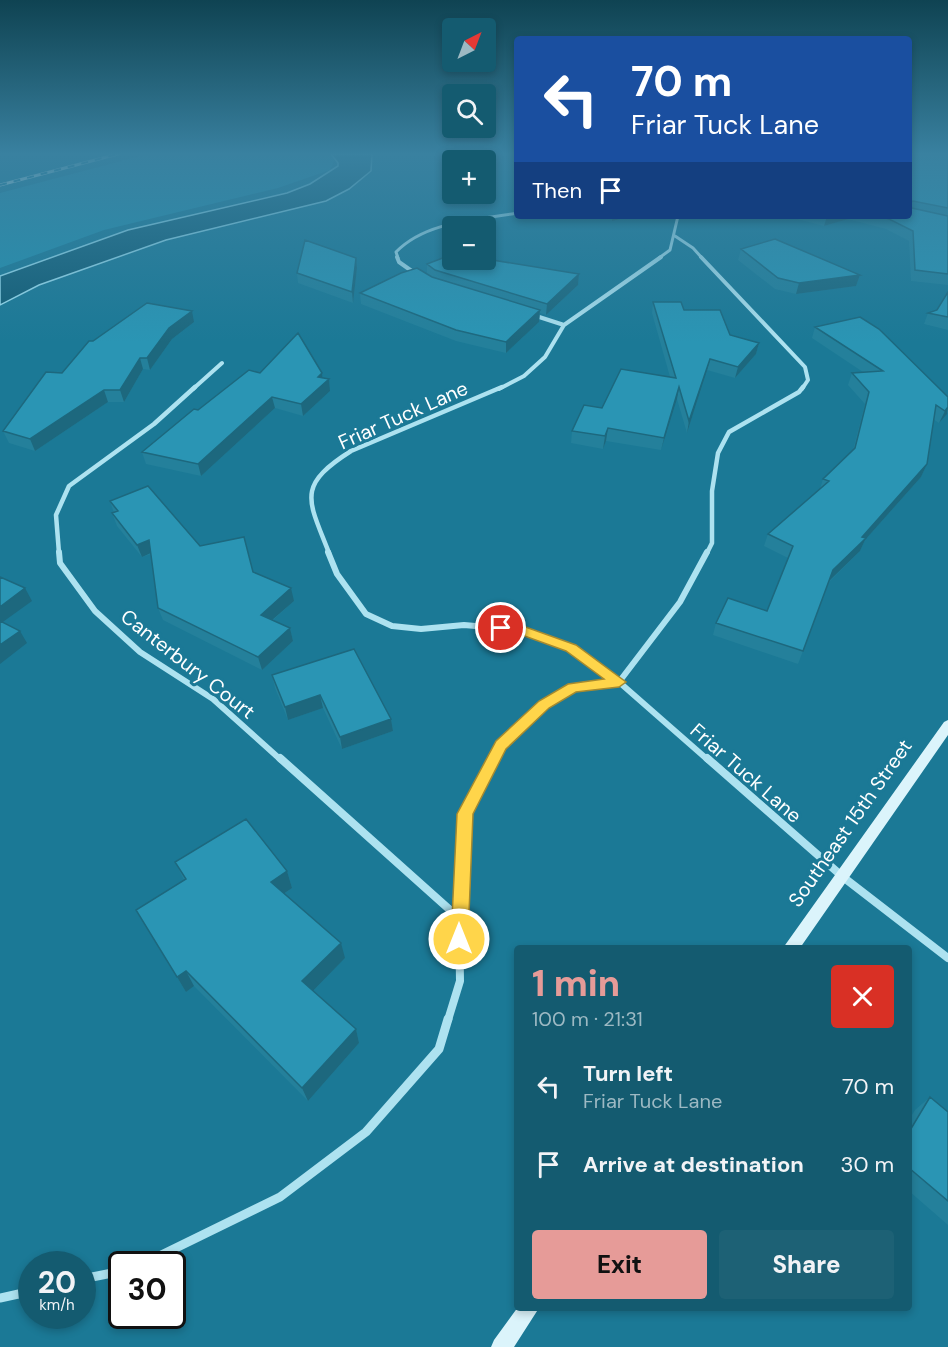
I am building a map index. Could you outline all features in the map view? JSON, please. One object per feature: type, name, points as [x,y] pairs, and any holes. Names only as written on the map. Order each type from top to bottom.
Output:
[{"type":"main road","name":"Southeast 15th Street","points":[[794,945],[948,725]]},
{"type":"main road","points":[[501,1347],[527,1311]]},
{"type":"street","points":[[423,278],[399,262],[396,252],[401,244],[435,230],[499,217]]},
{"type":"street","name":"Friar Tuck Lane","points":[[678,219],[670,250],[564,325],[545,357],[524,376],[494,391],[351,451],[329,465],[315,480],[309,497],[337,574],[366,614],[392,626],[421,629],[464,625],[520,630],[571,648],[619,682],[843,877],[948,958]]},
{"type":"street","points":[[170,1251],[280,1197],[366,1132],[439,1049],[460,981],[459,918],[465,814],[501,745],[544,704],[573,687],[619,682],[680,602],[712,543],[712,491],[718,453],[729,432],[799,392],[808,380],[805,367],[693,248],[675,236]]},
{"type":"street","points":[[531,314],[564,325]]},
{"type":"street","name":"Canterbury Court","points":[[222,363],[154,424],[69,486],[56,515],[60,563],[95,611],[140,652],[213,699],[459,918]]},
{"type":"street","points":[[0,1298],[18,1294]]},
{"type":"shaded area","points":[[0,217],[158,217],[104,230],[0,268]]},
{"type":"shaded area","points":[[184,217],[261,217],[166,240],[39,285],[0,305],[0,276],[128,230]]},
{"type":"building","points":[[948,217],[948,274],[915,270],[913,231],[889,219]]},
{"type":"building","points":[[775,239],[860,275],[799,283],[778,278],[741,249]]},
{"type":"building","points":[[305,240],[356,258],[352,292],[297,273]]},
{"type":"building","points":[[442,258],[442,270],[496,270],[496,261],[579,274],[547,304],[435,270],[427,264]]},
{"type":"building","points":[[417,268],[432,277],[540,310],[506,342],[456,330],[360,293],[401,273]]},
{"type":"building","points":[[948,292],[948,317],[928,313],[937,310]]},
{"type":"building","points":[[653,302],[681,302],[684,310],[720,310],[730,335],[759,343],[738,367],[710,359],[689,421],[679,387],[664,438],[608,428],[605,436],[572,431],[584,405],[602,408],[621,369],[676,378]]},
{"type":"building","points":[[147,303],[192,311],[169,328],[147,358],[140,358],[120,390],[104,390],[30,439],[3,431],[46,372],[62,373],[89,341],[93,341]]},
{"type":"building","points":[[860,317],[879,329],[948,397],[948,407],[945,411],[936,405],[927,464],[862,537],[866,538],[833,570],[803,651],[716,623],[728,598],[767,611],[793,546],[768,534],[829,481],[823,479],[855,448],[869,392],[852,373],[883,371],[815,327]]},
{"type":"building","points":[[298,333],[322,373],[318,377],[329,379],[301,404],[272,397],[198,464],[142,452],[194,409],[198,410],[249,370],[260,373]]},
{"type":"building","points":[[148,486],[200,546],[244,537],[253,572],[291,588],[261,615],[290,628],[258,657],[158,608],[149,540],[137,545],[112,513],[118,511],[110,501]]},
{"type":"building","points":[[0,577],[25,588],[0,607]]},
{"type":"building","points":[[0,621],[20,631],[0,645]]},
{"type":"building","points":[[354,649],[391,719],[340,737],[320,695],[285,707],[272,675]]},
{"type":"building","points":[[246,819],[287,871],[271,882],[341,943],[302,981],[356,1029],[302,1088],[186,971],[177,977],[136,910],[186,879],[175,862]]},
{"type":"building","points":[[930,1097],[948,1112],[948,1201],[912,1171],[912,1127]]},
{"type":"route","points":[[459,939],[465,814],[501,745],[544,704],[573,687],[619,682],[571,648],[520,630],[501,628]]}]
